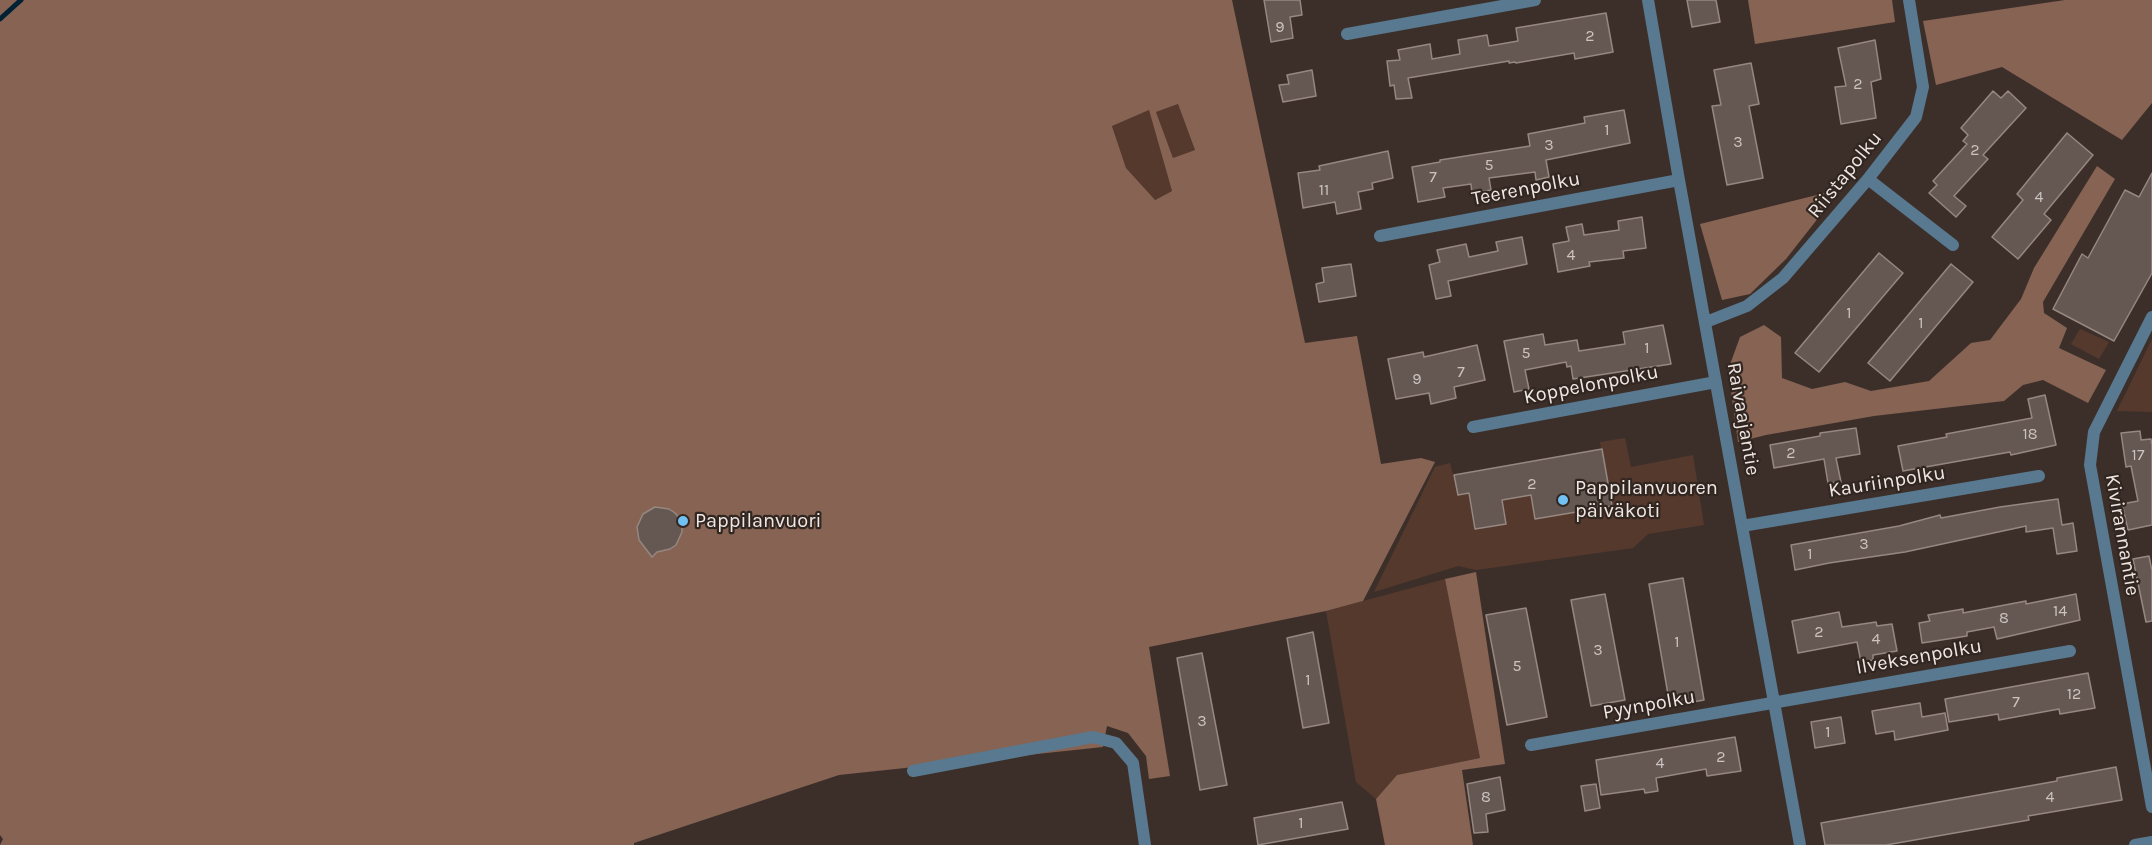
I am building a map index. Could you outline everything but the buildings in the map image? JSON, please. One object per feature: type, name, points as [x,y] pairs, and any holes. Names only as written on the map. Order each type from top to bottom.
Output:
[{"type":"street","points":[[1347,34],[1535,0]]},
{"type":"street","name":"Raivaajantie","points":[[1648,0],[1800,845]]},
{"type":"street","name":"Riistapolku","points":[[1706,322],[1747,306],[1783,278],[1868,179],[1916,117],[1923,87],[1909,0]]},
{"type":"street","points":[[1868,179],[1953,245]]},
{"type":"street","name":"Teerenpolku","points":[[1380,236],[1679,180]]},
{"type":"street","name":"Kivirannantie","points":[[2152,317],[2094,432],[2090,465],[2152,807]]},
{"type":"street","name":"Koppelonpolku","points":[[1473,427],[1716,382]]},
{"type":"street","name":"Kauriinpolku","points":[[1742,526],[2039,476]]},
{"type":"street","name":"Ilveksenpolku","points":[[1774,702],[2070,651]]},
{"type":"street","name":"Pyynpolku","points":[[1531,745],[1774,702]]},
{"type":"street","points":[[913,771],[1093,737],[1116,743],[1133,763],[1145,845]]},
{"type":"street","points":[[2136,845],[2152,842]]},
{"type":"shaded area","points":[[0,0],[1232,0],[1305,343],[1357,336],[1381,464],[1421,458],[1435,462],[1363,601],[1326,611],[1149,647],[1170,776],[1149,779],[1146,756],[1128,733],[1107,726],[1103,747],[839,775],[634,843],[634,845],[0,845],[3,839],[0,835]],"holes":[[[1178,104],[1195,150],[1173,158],[1156,112]],[[1149,110],[1172,191],[1155,200],[1126,168],[1112,126]]]},
{"type":"shaded area","points":[[1748,0],[1892,0],[1895,22],[1755,44]]},
{"type":"shaded area","points":[[2065,0],[2152,0],[2152,103],[2122,140],[2002,67],[1936,85],[1923,21]]},
{"type":"shaded area","points":[[1178,104],[1195,150],[1173,158],[1156,112]]},
{"type":"shaded area","points":[[1149,110],[1172,191],[1154,200],[1126,168],[1112,125]]},
{"type":"shaded area","points":[[2097,166],[2115,179],[2043,302],[2044,313],[2067,328],[2059,348],[2106,370],[2088,403],[2043,380],[2023,385],[2004,401],[1874,416],[1738,442],[1728,370],[1740,337],[1764,325],[1781,337],[1782,378],[1812,389],[1845,382],[1871,391],[1929,381],[1971,343],[1990,340],[2021,299],[2034,268]]},
{"type":"shaded area","points":[[1841,189],[1786,259],[1750,294],[1722,300],[1700,224]]},
{"type":"shaded area","points":[[2080,329],[2109,342],[2099,359],[2071,344]]},
{"type":"shaded area","points":[[2152,339],[2152,412],[2117,411]]},
{"type":"shaded area","points":[[1625,438],[1631,467],[1693,455],[1704,525],[1648,534],[1633,548],[1476,570],[1458,566],[1374,592],[1435,467],[1450,463],[1458,495],[1469,493],[1475,529],[1506,524],[1502,500],[1531,495],[1535,519],[1611,506],[1600,442]]},
{"type":"shaded area","points":[[1476,572],[1505,764],[1462,770],[1473,845],[1385,845],[1376,799],[1397,775],[1480,758],[1445,579]]},
{"type":"shaded area","points":[[1445,579],[1480,758],[1397,775],[1376,799],[1356,782],[1326,611]]},
{"type":"waterway","points":[[0,19],[21,0]]},
{"type":"place","name":"Pappilanvuoren päiväkoti","points":[[1563,500]]},
{"type":"place","name":"Pappilanvuori","points":[[683,521]]}]
